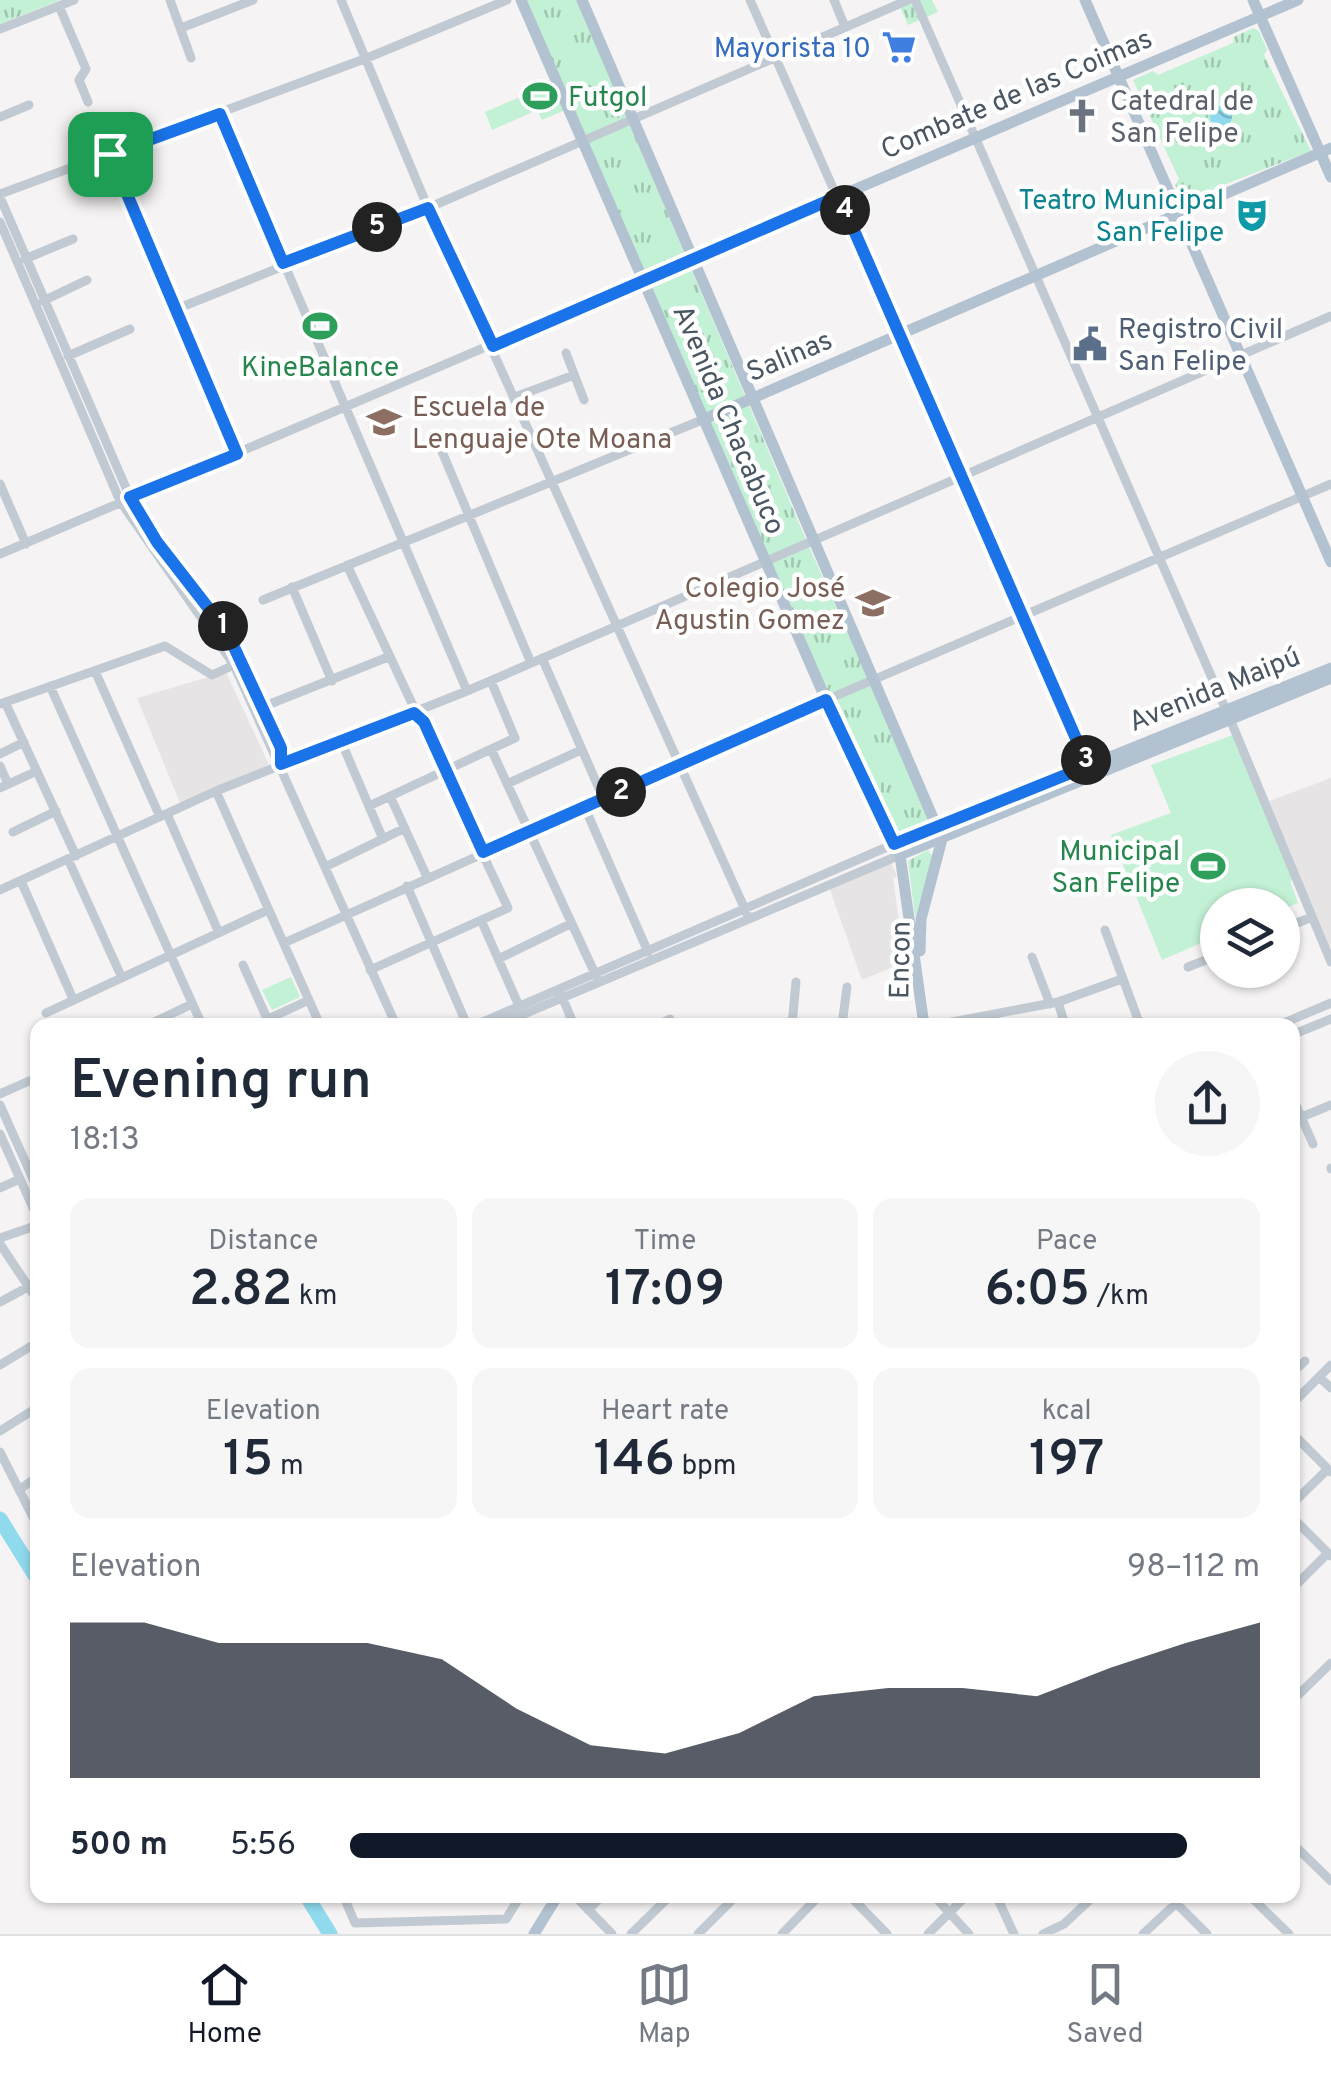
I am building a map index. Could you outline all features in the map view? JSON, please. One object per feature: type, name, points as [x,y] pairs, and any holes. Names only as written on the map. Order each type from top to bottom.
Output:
[{"type":"main road","name":"Avenida Chacabuco","points":[[521,0],[826,700],[897,849]]},
{"type":"main road","name":"Avenida Chacabuco","points":[[582,0],[939,833]]},
{"type":"main road","points":[[1085,0],[1331,562]]},
{"type":"main road","points":[[1253,0],[1326,151],[1331,178]]},
{"type":"main road","name":"Combate de las Coimas","points":[[643,280],[1298,0]]},
{"type":"main road","name":"Salinas","points":[[702,420],[1326,151]]},
{"type":"main road","name":"Avenida Maipú","points":[[897,849],[1331,668]]},
{"type":"main road","name":"Avenida Maipú","points":[[1228,714],[1331,678]]},
{"type":"main road","name":"Encon","points":[[924,1018],[921,919],[939,833]]},
{"type":"main road","name":"Encon","points":[[897,849],[923,1018]]},
{"type":"main road","points":[[534,1934],[553,1903]]},
{"type":"street","points":[[0,29],[74,0]]},
{"type":"street","points":[[170,0],[191,58]]},
{"type":"street","points":[[180,28],[253,0]]},
{"type":"street","points":[[341,0],[428,208],[746,913]]},
{"type":"street","points":[[281,764],[281,748],[237,650],[125,499],[0,195],[367,58],[507,0]]},
{"type":"street","points":[[834,0],[846,27]]},
{"type":"street","points":[[174,310],[428,208],[912,0],[1228,714],[1331,962]]},
{"type":"street","points":[[754,1],[1090,770]]},
{"type":"street","points":[[59,6],[86,69],[79,80],[88,102]]},
{"type":"street","points":[[0,117],[29,104]]},
{"type":"street","points":[[220,114],[468,691]]},
{"type":"street","points":[[110,154],[237,454]]},
{"type":"street","points":[[0,222],[4,245],[125,499],[234,665],[393,1018]]},
{"type":"street","points":[[25,259],[73,238]]},
{"type":"street","points":[[43,300],[87,280]]},
{"type":"street","points":[[0,554],[643,280]]},
{"type":"street","points":[[0,890],[216,792],[468,691],[1331,316]]},
{"type":"street","points":[[68,356],[130,329]]},
{"type":"street","points":[[566,353],[584,400]]},
{"type":"street","points":[[515,397],[574,375]]},
{"type":"street","name":"Salinas","points":[[263,600],[702,420]]},
{"type":"street","points":[[435,435],[531,663]]},
{"type":"street","points":[[0,484],[26,544]]},
{"type":"street","points":[[284,944],[826,700],[1331,484]]},
{"type":"street","points":[[347,565],[508,908],[370,970]]},
{"type":"street","points":[[292,588],[332,680]]},
{"type":"street","points":[[122,978],[56,812],[2,704],[165,646],[212,675],[234,665]]},
{"type":"street","points":[[270,704],[388,657]]},
{"type":"street","points":[[542,658],[604,800]]},
{"type":"street","points":[[94,671],[219,933]]},
{"type":"street","points":[[369,806],[514,738],[491,680]]},
{"type":"street","points":[[50,686],[199,1018]]},
{"type":"street","points":[[341,741],[384,838]]},
{"type":"street","points":[[0,754],[24,742]]},
{"type":"street","points":[[491,748],[596,977]]},
{"type":"street","points":[[507,784],[581,750]]},
{"type":"street","points":[[0,766],[4,786],[37,771]]},
{"type":"street","points":[[216,792],[317,1018]]},
{"type":"street","points":[[390,796],[427,877]]},
{"type":"street","points":[[585,808],[649,954]]},
{"type":"street","points":[[13,832],[56,812]]},
{"type":"street","points":[[325,867],[405,828]]},
{"type":"street","points":[[512,1018],[596,977],[897,849]]},
{"type":"street","points":[[21,881],[74,999]]},
{"type":"street","points":[[408,886],[464,1018]]},
{"type":"street","points":[[46,1013],[268,910]]},
{"type":"street","points":[[1300,922],[1312,917]]},
{"type":"street","points":[[481,920],[519,1006]]},
{"type":"street","points":[[498,959],[570,924]]},
{"type":"street","points":[[1104,930],[1137,1018]]},
{"type":"street","points":[[1032,957],[1062,1018]]},
{"type":"street","points":[[1188,967],[1200,962]]},
{"type":"street","points":[[244,965],[267,1018]]},
{"type":"street","points":[[974,1018],[1054,1003],[1122,978]]},
{"type":"street","points":[[793,1018],[796,982]]},
{"type":"street","points":[[843,1018],[847,987]]},
{"type":"street","points":[[492,1018],[560,993]]},
{"type":"street","points":[[560,993],[571,1018]]},
{"type":"street","points":[[276,1018],[309,1000]]},
{"type":"street","points":[[1295,1018],[1331,1003]]},
{"type":"street","points":[[163,1018],[192,1004]]},
{"type":"street","points":[[1300,1032],[1331,1019]]},
{"type":"street","points":[[0,1094],[30,1080]]},
{"type":"street","points":[[1300,1118],[1331,1104]]},
{"type":"street","points":[[0,1105],[30,1172]]},
{"type":"street","points":[[1300,1124],[1313,1144]]},
{"type":"street","points":[[1,1140],[30,1204]]},
{"type":"street","points":[[0,1188],[20,1180]]},
{"type":"street","points":[[30,1224],[2,1239],[30,1290]]},
{"type":"street","points":[[0,1302],[28,1287]]},
{"type":"street","points":[[0,1366],[30,1347]]},
{"type":"street","points":[[1300,1365],[1305,1360]]},
{"type":"street","points":[[1300,1396],[1331,1365]]},
{"type":"street","points":[[1319,1377],[1331,1388]]},
{"type":"street","points":[[0,1431],[30,1411]]},
{"type":"street","points":[[1300,1441],[1329,1470],[1300,1497]]},
{"type":"street","points":[[0,1452],[30,1511]]},
{"type":"street","points":[[19,1490],[30,1482]]},
{"type":"street","points":[[1300,1525],[1330,1555],[1300,1582]]},
{"type":"street","points":[[1300,1690],[1331,1663]]},
{"type":"street","points":[[1300,1851],[1331,1881]]},
{"type":"street","points":[[347,1903],[355,1922],[506,1919],[515,1903]]},
{"type":"street","points":[[581,1903],[612,1934]]},
{"type":"street","points":[[588,1910],[595,1903]]},
{"type":"street","points":[[631,1934],[663,1903]]},
{"type":"street","points":[[698,1934],[729,1903]]},
{"type":"street","points":[[782,1934],[812,1903]]},
{"type":"street","points":[[857,1903],[887,1934]]},
{"type":"street","points":[[941,1903],[969,1934]]},
{"type":"street","points":[[928,1934],[959,1903]]},
{"type":"street","points":[[1000,1903],[1014,1934]]},
{"type":"street","points":[[1043,1934],[1064,1924],[1086,1903]]},
{"type":"street","points":[[1143,1934],[1169,1903]]},
{"type":"street","points":[[1176,1903],[1207,1934]]},
{"type":"street","points":[[1258,1903],[1290,1934]]},
{"type":"shaded area","points":[[226,672],[269,765],[180,803],[137,698]]},
{"type":"shaded area","points":[[1331,778],[1331,950],[1269,801]]},
{"type":"shaded area","points":[[890,861],[897,876],[893,879],[905,962],[862,980],[829,887]]},
{"type":"green space","points":[[0,0],[60,0],[0,24]]},
{"type":"green space","points":[[524,0],[577,0],[807,542],[932,822],[895,839]]},
{"type":"green space","points":[[897,0],[932,0],[938,12],[908,25]]},
{"type":"green space","points":[[1253,28],[1259,31],[1267,50],[1264,55],[1311,151],[1213,189],[1213,196],[1188,205],[1175,185],[1179,179],[1133,80],[1153,71],[1158,75],[1233,43],[1234,37]]},
{"type":"green space","name":"Futgol","points":[[553,83],[565,110],[542,120],[537,110],[492,130],[485,112]]},
{"type":"green space","points":[[1233,735],[1295,878],[1290,881],[1293,888],[1200,888],[1200,943],[1162,960],[1111,835],[1171,813],[1151,765]]},
{"type":"green space","points":[[928,850],[933,857],[915,917],[908,861]]},
{"type":"green space","points":[[291,977],[300,997],[272,1010],[262,990]]},
{"type":"water","points":[[1221,106],[1229,109],[1229,125],[1221,128],[1213,125],[1210,117],[1213,109]]},
{"type":"waterway","points":[[0,1519],[30,1567]]},
{"type":"waterway","points":[[311,1903],[330,1934]]},
{"type":"place","name":"Mayorista 10","points":[[899,47]]},
{"type":"place","name":"Futgol","points":[[540,96]]},
{"type":"place","name":"Catedral de San Felipe","points":[[1082,116]]},
{"type":"place","name":"Teatro Municipal San Felipe","points":[[1252,215]]},
{"type":"place","name":"KineBalance","points":[[320,326]]},
{"type":"place","name":"Registro Civil San Felipe","points":[[1090,344]]},
{"type":"place","name":"Escuela de Lenguaje Ote Moana","points":[[384,422]]},
{"type":"place","name":"Colegio José Agustin Gomez","points":[[873,603]]},
{"type":"place","name":"Municipal San Felipe","points":[[1208,866]]},
{"type":"route","points":[[220,114],[283,263],[428,208],[493,346],[839,196],[1088,766],[894,844],[826,700],[483,852],[424,722],[414,713],[281,764],[281,748],[227,632],[169,559],[130,497],[237,454],[110,154],[220,114]]}]
